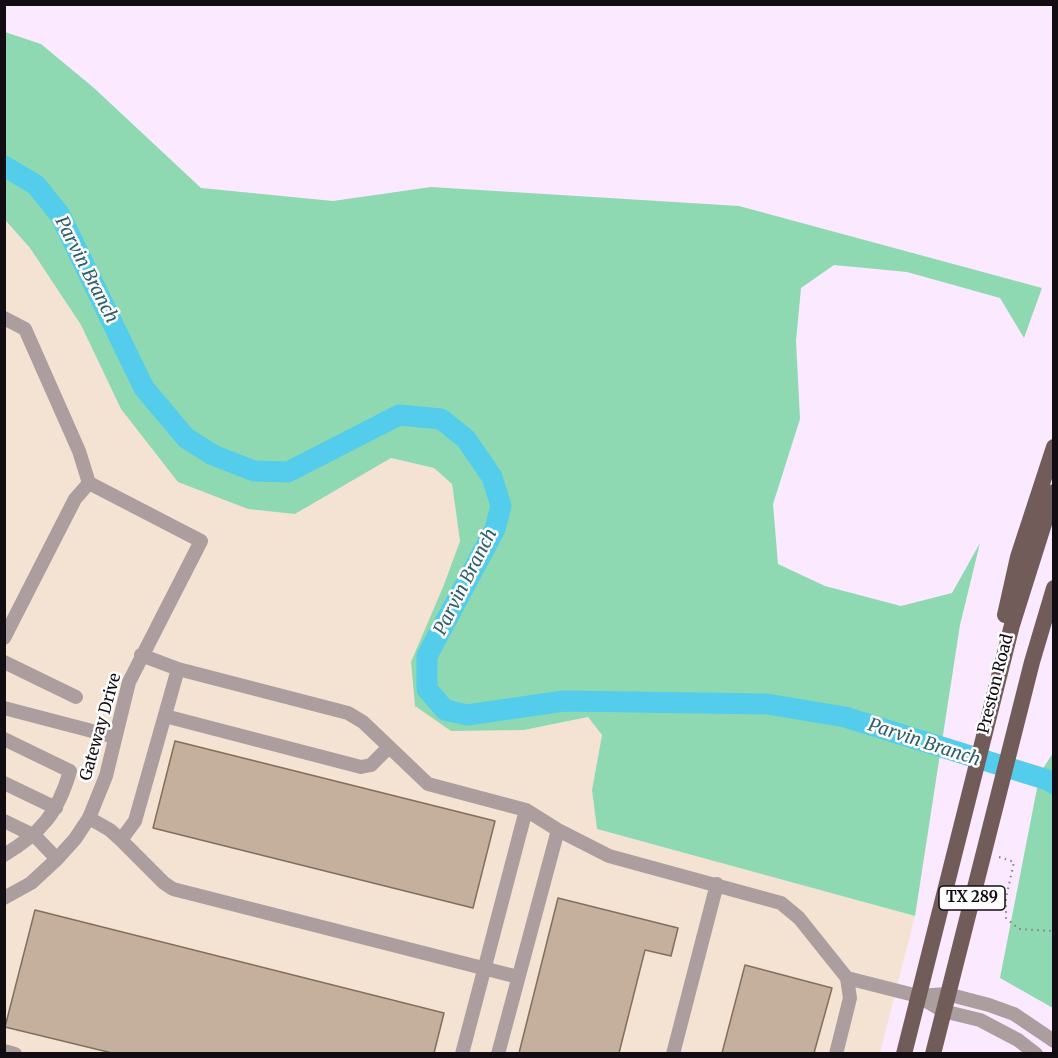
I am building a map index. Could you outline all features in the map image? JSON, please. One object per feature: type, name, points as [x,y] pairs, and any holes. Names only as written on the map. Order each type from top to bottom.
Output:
[{"type":"main road","points":[[999,672],[1011,584],[1053,447]]},
{"type":"main road","name":"Preston Road","points":[[904,1053],[1011,625],[1053,492]]},
{"type":"main road","name":"Preston Road","points":[[933,1053],[1011,743],[1053,588]]},
{"type":"main road","points":[[1032,662],[1053,604]]},
{"type":"street","points":[[4,318],[25,328],[79,451],[89,483],[75,499],[4,638]]},
{"type":"street","name":"Gateway Drive","points":[[4,898],[31,883],[57,859],[75,839],[89,818],[106,776],[129,682],[201,541],[89,483]]},
{"type":"street","points":[[141,656],[178,669],[348,712],[363,722],[428,784],[526,810],[558,830],[609,856],[781,903],[799,918],[847,978],[850,998],[836,1053]]},
{"type":"street","points":[[4,662],[76,697]]},
{"type":"street","points":[[122,840],[135,821],[178,669]]},
{"type":"street","points":[[4,708],[115,737]]},
{"type":"street","points":[[165,716],[361,767],[371,765],[389,747]]},
{"type":"street","points":[[4,739],[70,771],[56,808],[35,836],[4,855]]},
{"type":"street","points":[[4,783],[56,808]]},
{"type":"street","points":[[462,1053],[526,810]]},
{"type":"street","points":[[89,818],[122,840],[164,883],[173,889],[518,976]]},
{"type":"street","points":[[4,821],[35,836],[57,859]]},
{"type":"street","points":[[498,1053],[558,830]]},
{"type":"street","points":[[673,1053],[717,884]]},
{"type":"street","points":[[847,978],[918,996],[943,1011],[980,1020],[1018,1040],[1036,1053]]},
{"type":"street","points":[[918,996],[948,994],[989,1005],[1014,1014],[1053,1041]]},
{"type":"street","points":[[4,1051],[15,1053]]},
{"type":"path","points":[[999,857],[1014,862],[1006,898],[1006,918],[1019,929],[1053,931]]},
{"type":"shaded area","points":[[4,220],[30,248],[81,325],[121,409],[295,514],[391,458],[434,468],[452,484],[460,541],[443,586],[524,730],[588,717],[602,735],[592,790],[597,829],[915,916],[880,1053],[5,1053]]},
{"type":"green space","points":[[5,32],[41,44],[94,88],[201,188],[333,201],[431,187],[739,206],[1042,288],[1024,338],[1000,298],[907,272],[834,265],[801,288],[796,341],[800,419],[773,504],[778,564],[825,586],[901,606],[952,593],[980,543],[960,625],[915,916],[597,829],[592,790],[602,735],[588,717],[524,730],[451,731],[415,706],[411,662],[460,541],[452,484],[434,468],[391,458],[295,514],[248,509],[178,482],[121,409],[81,325],[30,248],[5,220]]},
{"type":"green space","points":[[1053,753],[1053,1008],[1000,978],[1040,773]]},
{"type":"building","points":[[175,741],[495,821],[473,908],[153,828]]},
{"type":"building","points":[[558,898],[678,928],[671,956],[645,950],[619,1053],[519,1053]]},
{"type":"building","points":[[35,910],[444,1013],[434,1053],[112,1053],[5,1027]]},
{"type":"building","points":[[745,965],[832,988],[814,1053],[722,1053]]},
{"type":"waterway","name":"Parvin Branch","points":[[4,166],[36,185],[60,215],[144,388],[186,438],[213,455],[254,471],[288,472],[399,415],[441,419],[466,439],[492,477],[501,506],[495,529],[427,656],[427,689],[445,710],[467,715],[564,701],[767,704],[845,717],[1051,781],[1054,784]]}]
